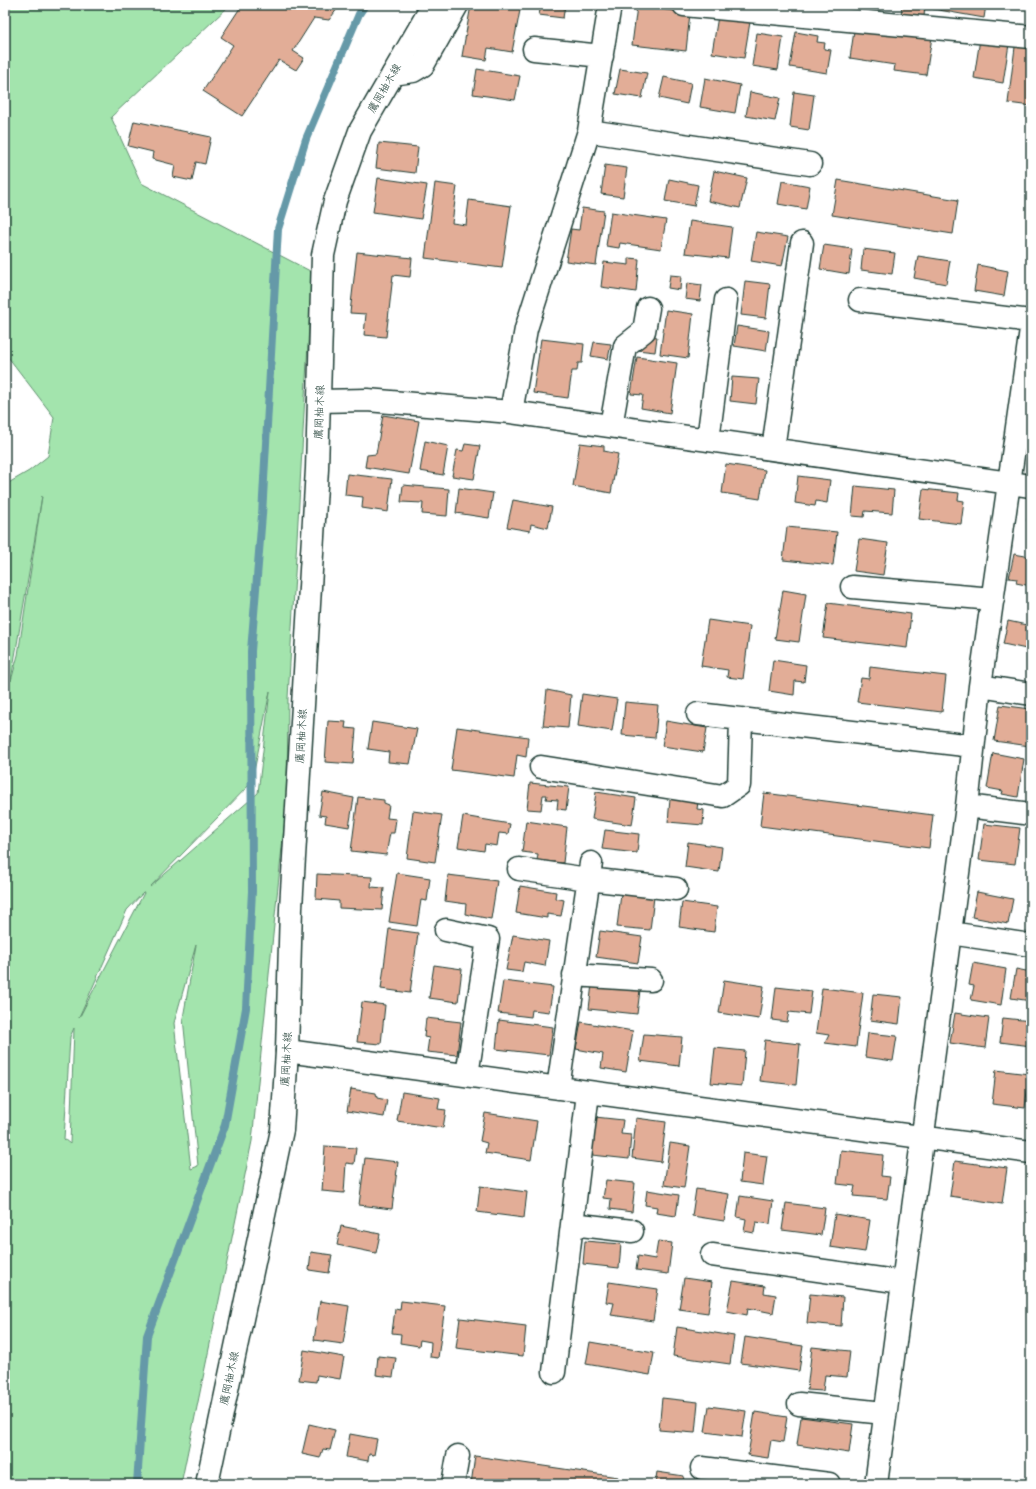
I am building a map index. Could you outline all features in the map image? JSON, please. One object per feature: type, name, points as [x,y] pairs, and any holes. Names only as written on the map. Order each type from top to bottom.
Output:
[{"type":"street","name":"鷹岡柚木線","points":[[206,1484],[282,1130],[287,1051],[291,908],[317,478],[323,256],[335,201],[360,131],[433,5]]},
{"type":"street","points":[[393,74],[413,71],[423,65],[457,5]]},
{"type":"street","points":[[511,412],[526,329],[588,132],[610,5]]},
{"type":"street","points":[[684,5],[1031,37]]},
{"type":"street","points":[[534,49],[602,56]]},
{"type":"street","points":[[588,132],[810,164]]},
{"type":"street","points":[[773,449],[802,243]]},
{"type":"street","points":[[708,440],[726,300]]},
{"type":"street","points":[[860,300],[1031,321]]},
{"type":"street","points":[[611,426],[625,346],[644,330],[648,308]]},
{"type":"street","points":[[876,1484],[884,1413],[967,806],[980,686],[993,600],[1021,485],[1031,329]]},
{"type":"street","points":[[319,401],[367,400],[511,412],[1021,485]]},
{"type":"street","points":[[852,587],[993,600]]},
{"type":"street","points":[[980,686],[1031,694]]},
{"type":"street","points":[[698,714],[973,746]]},
{"type":"street","points":[[541,767],[724,796],[739,784],[741,720]]},
{"type":"street","points":[[967,806],[1031,814]]},
{"type":"street","points":[[519,869],[590,871],[676,889]]},
{"type":"street","points":[[558,1088],[590,871]]},
{"type":"street","points":[[446,930],[488,939],[467,1075]]},
{"type":"street","points":[[950,933],[1031,945]]},
{"type":"street","points":[[574,975],[651,980]]},
{"type":"street","points":[[287,1051],[1031,1152]]},
{"type":"street","points":[[554,1372],[588,1093]]},
{"type":"street","points":[[572,1224],[632,1231]]},
{"type":"street","points":[[712,1255],[902,1282]]},
{"type":"street","points":[[800,1404],[884,1413]]},
{"type":"street","points":[[453,1484],[458,1456]]},
{"type":"street","points":[[702,1468],[829,1484]]},
{"type":"green space","points":[[8,5],[230,5],[111,117],[141,183],[312,272],[288,698],[287,798],[252,1141],[181,1484],[5,1484],[5,485],[29,471],[48,456],[54,417],[5,353],[5,13]],"holes":[[[42,496],[18,655],[11,681]],[[270,691],[258,793],[150,887],[252,782]],[[144,893],[79,1018],[127,910]],[[196,945],[183,1018],[198,1166],[191,1169],[174,1023]],[[74,1028],[70,1144],[64,1139],[70,1037]]]},
{"type":"building","points":[[242,5],[340,5],[329,20],[314,18],[293,51],[304,58],[296,70],[279,60],[242,116],[203,91],[233,45],[221,37]]},
{"type":"building","points":[[471,5],[521,5],[512,52],[488,48],[486,60],[462,56]]},
{"type":"building","points":[[541,5],[565,5],[563,18],[539,15]]},
{"type":"building","points":[[902,5],[925,5],[924,17],[901,15]]},
{"type":"building","points":[[934,5],[986,5],[984,18],[933,9]]},
{"type":"building","points":[[637,6],[690,13],[686,51],[632,45]]},
{"type":"building","points":[[718,16],[750,22],[744,58],[712,53]]},
{"type":"building","points":[[854,31],[932,37],[926,75],[894,71],[895,65],[850,58]]},
{"type":"building","points":[[796,32],[818,36],[817,42],[825,43],[824,49],[831,50],[827,73],[790,67]]},
{"type":"building","points":[[757,33],[783,37],[778,70],[752,66]]},
{"type":"building","points":[[980,39],[1009,44],[1003,83],[974,78]]},
{"type":"building","points":[[1028,44],[1031,44],[1031,106],[1008,103],[1015,47],[1027,48]]},
{"type":"building","points":[[477,69],[520,76],[515,100],[473,94]]},
{"type":"building","points":[[620,69],[647,73],[642,98],[615,94]]},
{"type":"building","points":[[664,77],[691,83],[687,104],[659,98]]},
{"type":"building","points":[[705,78],[740,85],[735,113],[700,107]]},
{"type":"building","points":[[750,92],[780,98],[775,121],[746,116]]},
{"type":"building","points":[[794,92],[814,95],[809,130],[790,127]]},
{"type":"building","points":[[134,121],[211,137],[205,164],[196,162],[192,181],[173,177],[175,165],[152,159],[153,152],[128,146]]},
{"type":"building","points":[[379,143],[418,147],[415,173],[376,168]]},
{"type":"building","points":[[605,165],[627,168],[623,197],[601,194]]},
{"type":"building","points":[[714,171],[747,178],[740,208],[708,201]]},
{"type":"building","points":[[378,178],[427,185],[421,219],[373,212]]},
{"type":"building","points":[[669,179],[698,185],[694,206],[665,201]]},
{"type":"building","points":[[838,180],[958,200],[953,234],[832,215]]},
{"type":"building","points":[[782,181],[810,186],[806,209],[778,204]]},
{"type":"building","points":[[435,183],[457,186],[452,223],[466,225],[469,200],[511,206],[502,268],[425,258]]},
{"type":"building","points":[[582,208],[604,211],[596,265],[566,261],[571,229],[579,230]]},
{"type":"building","points":[[611,212],[666,220],[661,249],[620,243],[619,248],[606,246]]},
{"type":"building","points":[[690,221],[732,227],[728,258],[685,253]]},
{"type":"building","points":[[756,232],[788,237],[782,266],[751,261]]},
{"type":"building","points":[[824,245],[852,249],[849,274],[820,269]]},
{"type":"building","points":[[863,249],[895,253],[892,274],[861,270]]},
{"type":"building","points":[[357,252],[412,258],[410,277],[393,275],[386,337],[364,335],[366,314],[350,313]]},
{"type":"building","points":[[918,256],[950,261],[946,284],[914,278]]},
{"type":"building","points":[[629,258],[639,259],[636,292],[601,287],[604,262],[629,265]]},
{"type":"building","points":[[978,265],[1008,271],[1004,296],[974,291]]},
{"type":"building","points":[[670,275],[681,276],[680,290],[668,288]]},
{"type":"building","points":[[745,281],[770,284],[766,318],[741,315]]},
{"type":"building","points":[[687,283],[702,285],[700,301],[685,299]]},
{"type":"building","points":[[666,310],[693,314],[688,358],[660,354]]},
{"type":"building","points":[[737,326],[769,331],[766,351],[734,346]]},
{"type":"building","points":[[651,336],[657,337],[655,352],[637,350]]},
{"type":"building","points":[[541,339],[584,344],[582,363],[578,363],[577,371],[572,371],[568,398],[533,393]]},
{"type":"building","points":[[594,342],[611,344],[608,359],[591,356]]},
{"type":"building","points":[[637,357],[677,363],[670,413],[641,408],[643,395],[631,394]]},
{"type":"building","points":[[732,377],[759,379],[756,404],[730,401]]},
{"type":"building","points":[[383,415],[419,421],[409,474],[365,467],[367,455],[376,454]]},
{"type":"building","points":[[425,441],[448,446],[443,475],[420,471]]},
{"type":"building","points":[[580,443],[604,446],[604,451],[618,454],[611,493],[573,486]]},
{"type":"building","points":[[465,444],[480,446],[474,479],[452,476],[457,450],[463,451]]},
{"type":"building","points":[[726,464],[765,470],[760,499],[722,493]]},
{"type":"building","points":[[347,474],[392,479],[388,512],[362,508],[363,497],[345,495]]},
{"type":"building","points":[[798,476],[830,480],[827,503],[816,501],[815,506],[795,503]]},
{"type":"building","points":[[403,485],[449,489],[447,516],[422,514],[423,503],[401,502]]},
{"type":"building","points":[[855,486],[894,490],[892,513],[865,511],[864,517],[852,516]]},
{"type":"building","points":[[459,488],[493,493],[489,518],[456,513]]},
{"type":"building","points":[[923,489],[959,493],[958,500],[964,501],[961,524],[919,519]]},
{"type":"building","points":[[513,500],[552,507],[548,528],[531,524],[530,531],[507,527]]},
{"type":"building","points":[[1030,503],[1031,504],[1031,522],[1027,521]]},
{"type":"building","points":[[787,527],[837,532],[833,565],[783,560]]},
{"type":"building","points":[[859,539],[888,543],[883,575],[854,571]]},
{"type":"building","points":[[1014,554],[1031,557],[1031,586],[1016,583],[1017,579],[1009,578]]},
{"type":"building","points":[[783,590],[806,594],[799,642],[775,639]]},
{"type":"building","points":[[828,603],[911,614],[907,648],[823,638]]},
{"type":"building","points":[[708,620],[750,626],[743,679],[727,677],[728,670],[701,666]]},
{"type":"building","points":[[1008,621],[1031,626],[1031,650],[1003,644]]},
{"type":"building","points":[[773,660],[806,665],[804,682],[795,681],[794,695],[769,691]]},
{"type":"building","points":[[870,667],[946,676],[942,712],[857,702],[861,678],[869,679]]},
{"type":"building","points":[[547,690],[571,695],[568,728],[543,726]]},
{"type":"building","points":[[582,694],[617,699],[612,731],[578,726]]},
{"type":"building","points":[[625,702],[658,705],[655,738],[622,735]]},
{"type":"building","points":[[1000,705],[1031,709],[1030,746],[994,741]]},
{"type":"building","points":[[328,721],[346,722],[345,728],[356,729],[353,764],[325,762]]},
{"type":"building","points":[[666,721],[707,728],[703,752],[662,746]]},
{"type":"building","points":[[372,722],[417,729],[410,764],[388,762],[389,752],[368,749]]},
{"type":"building","points":[[457,727],[528,737],[526,757],[517,755],[514,778],[451,770]]},
{"type":"building","points":[[993,753],[1024,759],[1018,797],[1002,794],[1003,791],[987,788]]},
{"type":"building","points":[[1031,766],[1031,788],[1028,788]]},
{"type":"building","points":[[530,783],[569,787],[566,810],[557,809],[558,800],[546,799],[547,795],[543,795],[541,810],[527,809]]},
{"type":"building","points":[[323,792],[354,798],[349,827],[325,823],[326,816],[319,815]]},
{"type":"building","points":[[596,792],[636,798],[632,825],[592,819]]},
{"type":"building","points":[[764,793],[933,815],[929,848],[760,826]]},
{"type":"building","points":[[358,797],[384,800],[384,803],[389,805],[387,818],[396,819],[394,833],[390,833],[386,855],[351,851]]},
{"type":"building","points":[[670,799],[698,802],[697,809],[704,810],[703,825],[668,822]]},
{"type":"building","points":[[413,811],[442,815],[435,862],[407,858]]},
{"type":"building","points":[[463,816],[510,824],[508,834],[499,833],[497,846],[485,844],[484,851],[458,847]]},
{"type":"building","points":[[526,821],[567,827],[563,863],[537,860],[538,854],[522,852]]},
{"type":"building","points":[[984,824],[1020,828],[1015,864],[979,860]]},
{"type":"building","points":[[605,830],[639,834],[637,853],[602,849]]},
{"type":"building","points":[[688,842],[722,847],[719,872],[685,867]]},
{"type":"building","points":[[1031,845],[1031,873],[1028,872]]},
{"type":"building","points":[[397,873],[430,878],[427,901],[421,900],[417,926],[389,922]]},
{"type":"building","points":[[317,874],[372,877],[371,887],[384,888],[382,910],[339,908],[339,901],[316,899]]},
{"type":"building","points":[[448,875],[497,881],[491,919],[465,914],[466,904],[445,901]]},
{"type":"building","points":[[520,886],[556,892],[555,898],[564,900],[561,916],[547,914],[547,918],[516,913]]},
{"type":"building","points":[[977,892],[1013,899],[1008,924],[972,917]]},
{"type":"building","points":[[621,894],[654,897],[650,930],[617,927]]},
{"type":"building","points":[[682,902],[717,907],[714,932],[679,927]]},
{"type":"building","points":[[389,929],[418,933],[410,993],[381,989]]},
{"type":"building","points":[[600,931],[642,937],[638,963],[596,957]]},
{"type":"building","points":[[513,935],[549,941],[545,966],[524,962],[522,972],[506,970]]},
{"type":"building","points":[[973,963],[1006,969],[1001,1005],[971,1000],[974,986],[969,985]]},
{"type":"building","points":[[434,965],[462,969],[458,1002],[429,998]]},
{"type":"building","points":[[1016,969],[1031,972],[1031,1001],[1011,998]]},
{"type":"building","points":[[724,980],[764,986],[759,1019],[719,1013]]},
{"type":"building","points":[[503,981],[553,987],[549,1012],[532,1010],[531,1017],[498,1013]]},
{"type":"building","points":[[592,984],[640,990],[637,1014],[589,1009]]},
{"type":"building","points":[[776,987],[812,991],[809,1014],[789,1012],[787,1022],[772,1020]]},
{"type":"building","points":[[822,988],[863,993],[856,1047],[825,1043],[829,1035],[816,1033]]},
{"type":"building","points":[[873,994],[902,997],[899,1024],[870,1020]]},
{"type":"building","points":[[362,1002],[385,1005],[381,1044],[357,1042]]},
{"type":"building","points":[[955,1013],[989,1018],[985,1048],[950,1043]]},
{"type":"building","points":[[426,1018],[461,1022],[457,1055],[427,1052],[429,1038],[424,1037]]},
{"type":"building","points":[[1003,1018],[1031,1021],[1031,1046],[1000,1042]]},
{"type":"building","points":[[499,1020],[553,1027],[549,1055],[496,1049]]},
{"type":"building","points":[[581,1022],[633,1031],[626,1072],[601,1068],[603,1054],[576,1049]]},
{"type":"building","points":[[868,1033],[897,1036],[893,1061],[865,1057]]},
{"type":"building","points":[[644,1034],[682,1037],[679,1066],[640,1061]]},
{"type":"building","points":[[765,1040],[800,1044],[796,1085],[760,1081]]},
{"type":"building","points":[[715,1048],[745,1051],[742,1086],[711,1083]]},
{"type":"building","points":[[996,1070],[1029,1074],[1025,1108],[992,1104]]},
{"type":"building","points":[[351,1089],[376,1093],[377,1098],[387,1100],[384,1117],[347,1111]]},
{"type":"building","points":[[402,1092],[440,1098],[438,1109],[446,1110],[443,1128],[397,1121]]},
{"type":"building","points":[[485,1113],[537,1121],[531,1160],[485,1153],[487,1143],[480,1141]]},
{"type":"building","points":[[595,1117],[623,1120],[621,1134],[631,1135],[629,1159],[592,1155]]},
{"type":"building","points":[[636,1118],[666,1122],[661,1162],[632,1158]]},
{"type":"building","points":[[670,1143],[690,1146],[684,1188],[664,1185]]},
{"type":"building","points":[[325,1146],[356,1148],[354,1164],[346,1163],[344,1193],[322,1191]]},
{"type":"building","points":[[841,1150],[883,1155],[881,1176],[890,1177],[887,1199],[853,1196],[855,1186],[837,1184]]},
{"type":"building","points":[[743,1153],[767,1156],[763,1185],[740,1182]]},
{"type":"building","points":[[365,1158],[398,1162],[392,1209],[359,1205]]},
{"type":"building","points":[[955,1161],[1007,1168],[1002,1204],[950,1196]]},
{"type":"building","points":[[606,1180],[635,1183],[632,1212],[610,1209],[611,1199],[603,1198]]},
{"type":"building","points":[[480,1186],[527,1192],[524,1218],[477,1212]]},
{"type":"building","points":[[696,1189],[729,1194],[724,1221],[692,1216]]},
{"type":"building","points":[[647,1190],[679,1195],[676,1216],[656,1213],[657,1207],[645,1205]]},
{"type":"building","points":[[740,1196],[773,1201],[770,1224],[756,1222],[754,1233],[744,1231],[746,1219],[737,1217]]},
{"type":"building","points":[[786,1203],[825,1208],[821,1235],[782,1230]]},
{"type":"building","points":[[835,1214],[870,1220],[865,1252],[830,1247]]},
{"type":"building","points":[[341,1226],[380,1234],[376,1253],[337,1245]]},
{"type":"building","points":[[585,1241],[621,1244],[619,1268],[583,1264]]},
{"type":"building","points":[[658,1241],[672,1243],[668,1274],[636,1270],[638,1256],[655,1259]]},
{"type":"building","points":[[311,1252],[332,1255],[329,1273],[309,1270]]},
{"type":"building","points":[[684,1278],[712,1282],[708,1313],[679,1309]]},
{"type":"building","points":[[733,1281],[765,1286],[764,1293],[776,1295],[773,1313],[748,1308],[747,1315],[727,1311]]},
{"type":"building","points":[[609,1282],[658,1289],[653,1321],[611,1315],[614,1303],[606,1302]]},
{"type":"building","points":[[810,1294],[843,1297],[841,1326],[807,1323]]},
{"type":"building","points":[[320,1301],[349,1306],[343,1344],[314,1340]]},
{"type":"building","points":[[401,1301],[445,1306],[438,1358],[430,1357],[431,1342],[420,1340],[419,1346],[400,1343],[401,1334],[392,1333],[395,1309],[400,1310]]},
{"type":"building","points":[[460,1318],[526,1326],[523,1356],[456,1348]]},
{"type":"building","points":[[677,1327],[734,1336],[730,1364],[673,1356]]},
{"type":"building","points":[[745,1337],[803,1346],[799,1371],[741,1363]]},
{"type":"building","points":[[590,1342],[654,1353],[650,1375],[586,1364]]},
{"type":"building","points":[[812,1347],[850,1351],[847,1377],[825,1375],[823,1391],[807,1390]]},
{"type":"building","points":[[304,1350],[344,1357],[340,1379],[317,1375],[316,1382],[299,1380]]},
{"type":"building","points":[[378,1356],[396,1358],[393,1377],[376,1375]]},
{"type":"building","points":[[662,1398],[698,1402],[695,1433],[659,1430]]},
{"type":"building","points":[[709,1406],[746,1411],[742,1437],[705,1432]]},
{"type":"building","points":[[755,1412],[787,1417],[783,1442],[771,1440],[768,1458],[748,1455]]},
{"type":"building","points":[[801,1417],[853,1424],[849,1453],[797,1445]]},
{"type":"building","points":[[309,1424],[335,1430],[330,1450],[323,1449],[320,1458],[302,1454]]},
{"type":"building","points":[[350,1434],[377,1439],[374,1455],[369,1454],[368,1461],[346,1457]]},
{"type":"building","points":[[475,1456],[618,1477],[617,1484],[471,1484]]},
{"type":"building","points":[[657,1472],[684,1476],[683,1484],[655,1484]]},
{"type":"building","points":[[711,1482],[724,1484],[710,1484]]},
{"type":"waterway","points":[[137,1484],[147,1336],[225,1125],[246,1008],[252,891],[251,651],[262,515],[278,229],[306,139],[359,14],[365,5]]}]
